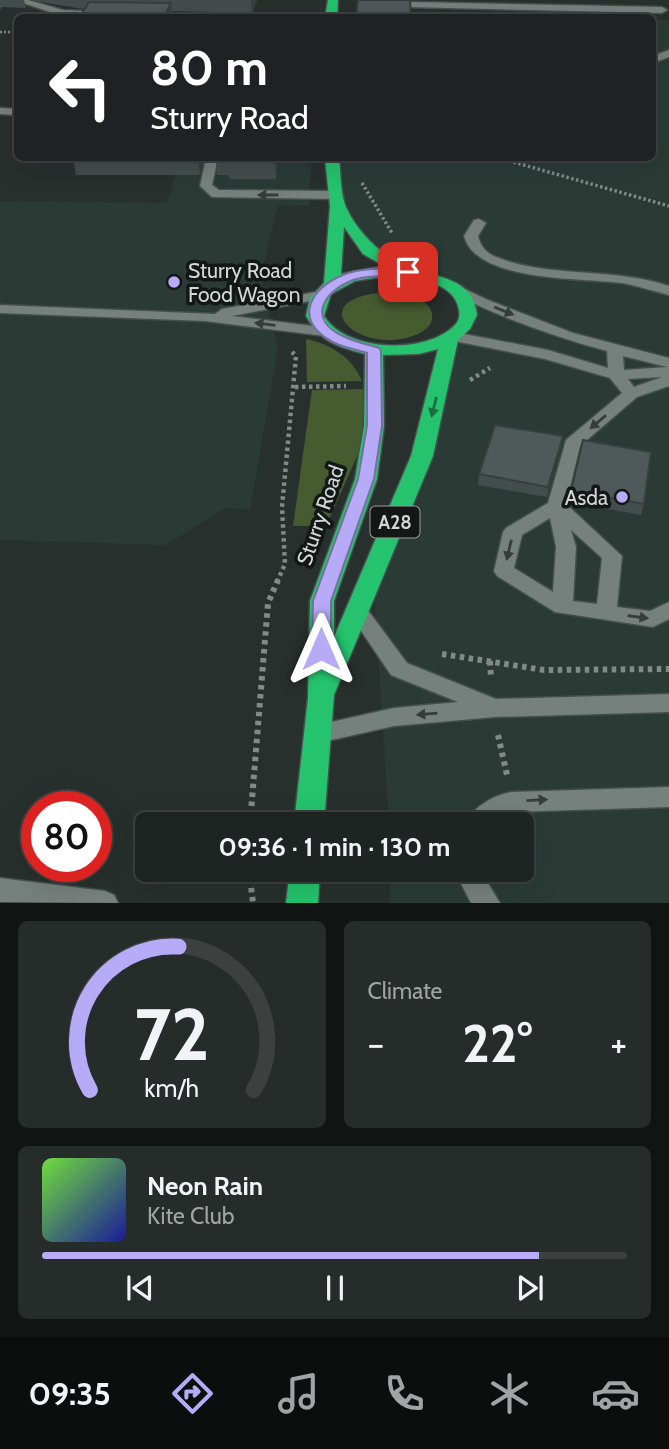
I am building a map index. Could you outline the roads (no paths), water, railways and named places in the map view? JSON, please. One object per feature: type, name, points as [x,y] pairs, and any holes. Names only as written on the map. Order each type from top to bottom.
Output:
[{"type":"highway","name":"Sturry Road","points":[[325,331],[316,319],[315,306],[326,290],[337,200],[332,161]]},
{"type":"highway","name":"Sturry Road","points":[[321,698],[422,456],[451,338],[467,322],[469,309],[462,295],[443,282],[408,272],[369,251],[337,200]]},
{"type":"highway","name":"Sturry Road","points":[[326,290],[366,273],[408,272]]},
{"type":"highway","points":[[325,331],[338,339],[374,351],[402,352],[427,348],[451,338]]},
{"type":"highway","name":"Sturry Road","points":[[310,812],[321,698],[322,601],[366,479],[374,426],[374,351]]},
{"type":"highway","points":[[302,903],[304,882]]},
{"type":"street","points":[[18,0],[62,13],[90,14]]},
{"type":"street","points":[[410,5],[561,4],[662,10]]},
{"type":"street","points":[[211,161],[206,186],[216,194],[337,200]]},
{"type":"street","points":[[479,223],[471,236],[473,243],[478,251],[496,261],[550,272],[612,277],[657,285],[669,291]]},
{"type":"street","points":[[443,282],[483,303],[558,332],[615,350],[669,362]]},
{"type":"street","points":[[205,317],[326,290]]},
{"type":"street","points":[[0,309],[205,317],[325,331]]},
{"type":"street","points":[[451,338],[548,355],[615,375],[669,372]]},
{"type":"street","points":[[615,350],[615,375],[631,394]]},
{"type":"street","points":[[562,607],[566,547],[556,506],[572,444],[631,394],[669,380]]},
{"type":"street","points":[[556,506],[513,532],[505,571],[562,607],[653,620],[669,609]]},
{"type":"street","points":[[556,506],[612,556],[606,612]]},
{"type":"street","points":[[357,610],[399,668],[496,718]]},
{"type":"street","points":[[318,734],[394,717],[496,718],[669,703]]},
{"type":"street","points":[[492,812],[502,804],[512,802],[669,797]]},
{"type":"street","points":[[473,882],[487,903]]},
{"type":"street","points":[[0,890],[105,903]]},
{"type":"place","name":"Sturry Road Food Wagon","points":[[174,282]]},
{"type":"place","name":"Asda","points":[[622,497]]}]
